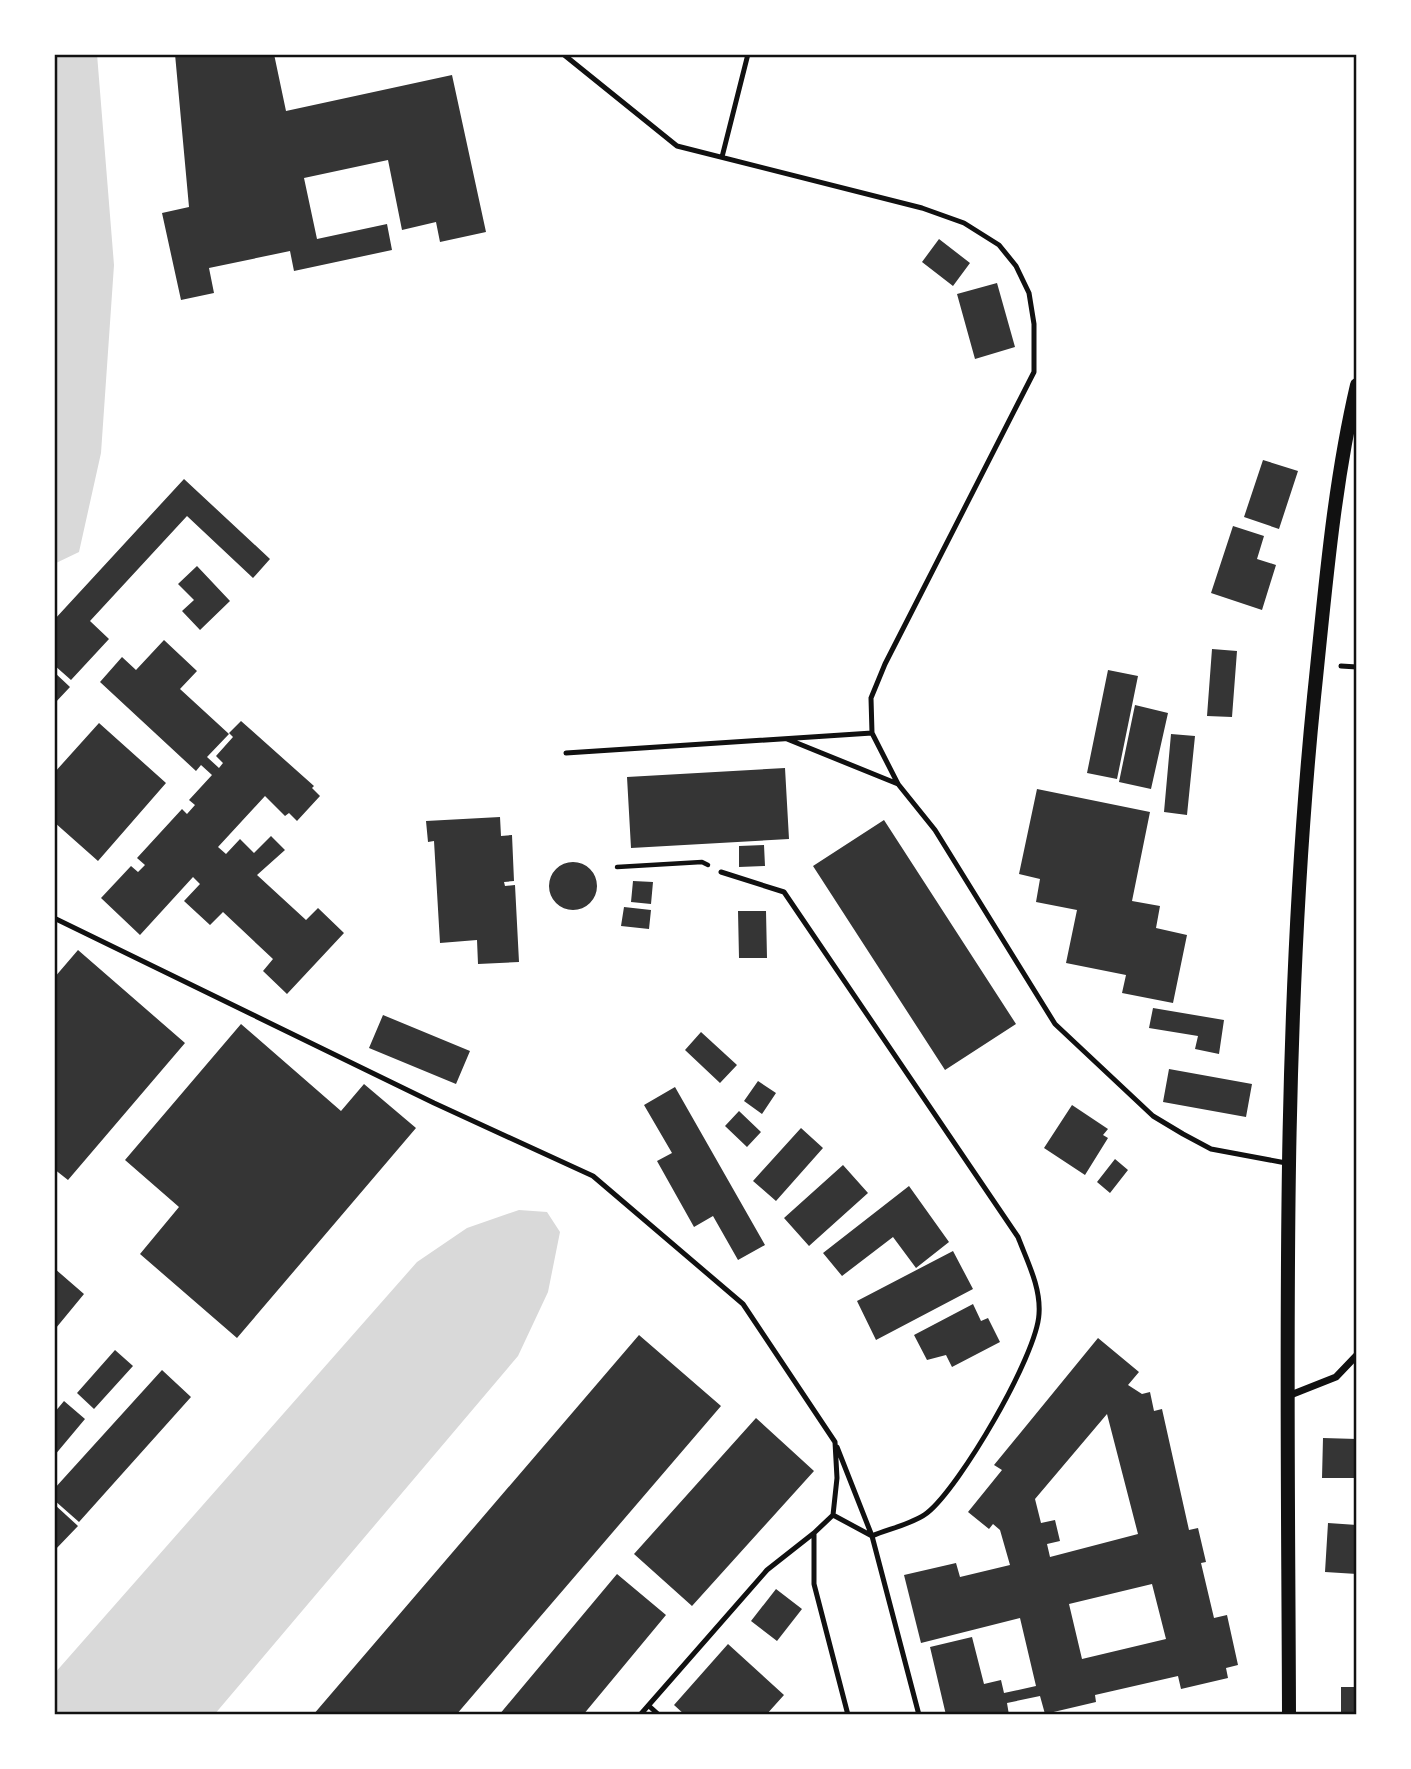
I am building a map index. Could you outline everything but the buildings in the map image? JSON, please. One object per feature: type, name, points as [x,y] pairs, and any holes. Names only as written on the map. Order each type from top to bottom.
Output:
[{"type":"main road","points":[[1289,1715],[1289,1164],[1296,932],[1306,775],[1328,561],[1357,386]]},
{"type":"street","points":[[1288,1396],[1336,1377],[1357,1355]]},
{"type":"lane","points":[[722,157],[748,54]]},
{"type":"lane","points":[[565,55],[677,146],[922,208],[964,223],[999,246],[1016,266],[1030,293],[1034,324],[1034,372],[885,664],[871,698],[872,733],[898,784],[935,830],[1055,1024],[1153,1116],[1183,1134],[1211,1149],[1289,1164]]},
{"type":"lane","points":[[1341,666],[1357,667]]},
{"type":"lane","points":[[566,753],[872,733]]},
{"type":"lane","points":[[786,739],[898,784]]},
{"type":"lane","points":[[720,872],[784,892],[1018,1237],[1035,1283],[1039,1315],[1022,1368],[948,1489],[926,1514],[872,1535],[833,1515]]},
{"type":"lane","points":[[54,918],[435,1103],[593,1176],[743,1304],[835,1442],[872,1535],[919,1715]]},
{"type":"lane","points":[[640,1715],[767,1570],[814,1534],[833,1515],[837,1478],[835,1442]]},
{"type":"lane","points":[[814,1534],[814,1584],[848,1715]]},
{"type":"lane","points":[[649,1706],[659,1715]]},
{"type":"path","points":[[617,867],[702,862],[720,872]]},
{"type":"shaded area","points":[[54,54],[97,54],[114,265],[101,453],[79,552],[54,564]]},
{"type":"shaded area","points":[[519,1210],[547,1212],[560,1232],[548,1292],[518,1356],[214,1715],[54,1715],[54,1674],[417,1262],[467,1228]]}]
